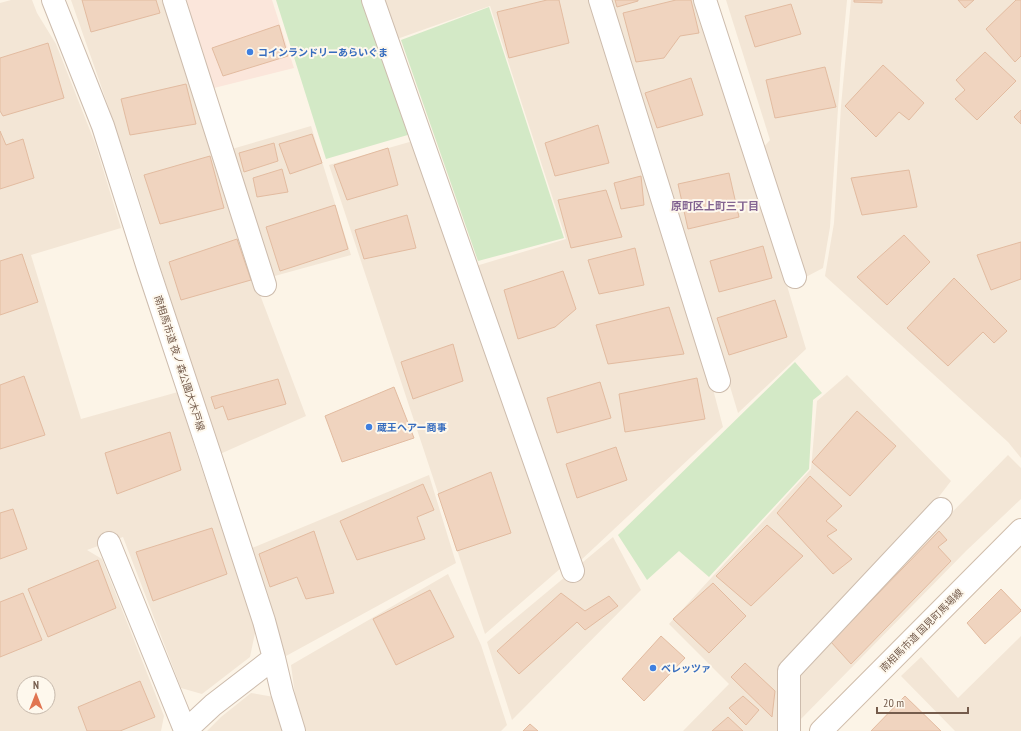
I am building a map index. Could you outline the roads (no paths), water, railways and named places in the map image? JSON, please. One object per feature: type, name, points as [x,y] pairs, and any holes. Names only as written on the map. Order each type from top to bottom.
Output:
[{"type":"street","name":"南相馬市道 夜ノ森公園大木戸線","points":[[53,0],[103,126],[259,606],[294,731]]},
{"type":"street","points":[[174,0],[265,285]]},
{"type":"street","points":[[373,0],[573,571]]},
{"type":"street","points":[[600,0],[719,381]]},
{"type":"street","points":[[705,0],[795,277]]},
{"type":"street","points":[[789,731],[789,670],[941,509]]},
{"type":"street","name":"南相馬市道 国見町馬場線","points":[[821,731],[1021,530]]},
{"type":"street","points":[[109,543],[185,731],[213,705],[274,658]]},
{"type":"place","name":"コインランドリーあらいぐま","points":[[250,52]]},
{"type":"place","name":"蔵王ヘアー商事","points":[[369,427]]},
{"type":"place","name":"ベレッツァ","points":[[653,668]]},
{"type":"district","name":"原町区上町三丁目","points":[[715,206]]}]
